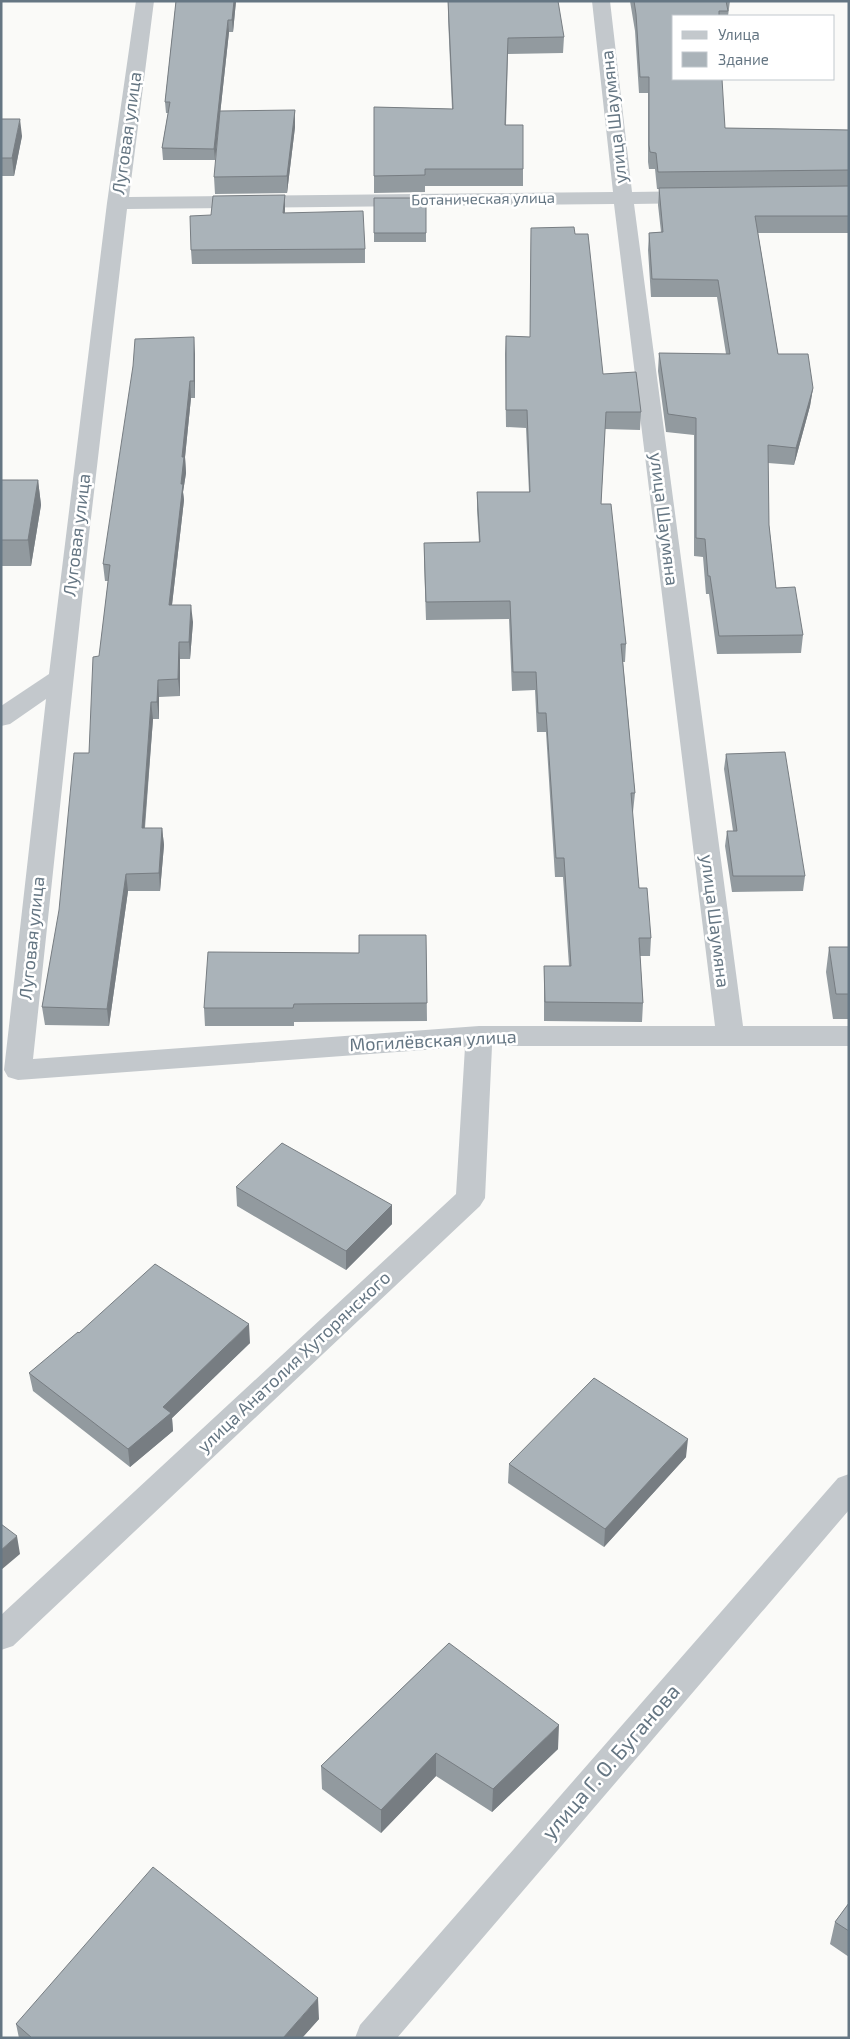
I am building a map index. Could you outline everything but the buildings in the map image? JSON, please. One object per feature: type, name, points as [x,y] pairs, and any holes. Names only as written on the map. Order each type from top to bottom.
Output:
[{"type":"street","name":"Луговая улица","points":[[9,1077],[145,1]]},
{"type":"street","name":"улица Шаумяна","points":[[602,1],[623,197],[730,1036]]},
{"type":"street","name":"Ботаническая улица","points":[[118,203],[711,196]]},
{"type":"street","points":[[1,718],[60,678]]},
{"type":"street","name":"Могилёвская улица","points":[[9,1077],[479,1036],[849,1036]]},
{"type":"street","name":"улица Анатолия Хуторянского","points":[[1,1636],[470,1198],[479,1036]]},
{"type":"street","name":"улица Г. О. Буганова","points":[[373,2038],[849,1487]]}]
